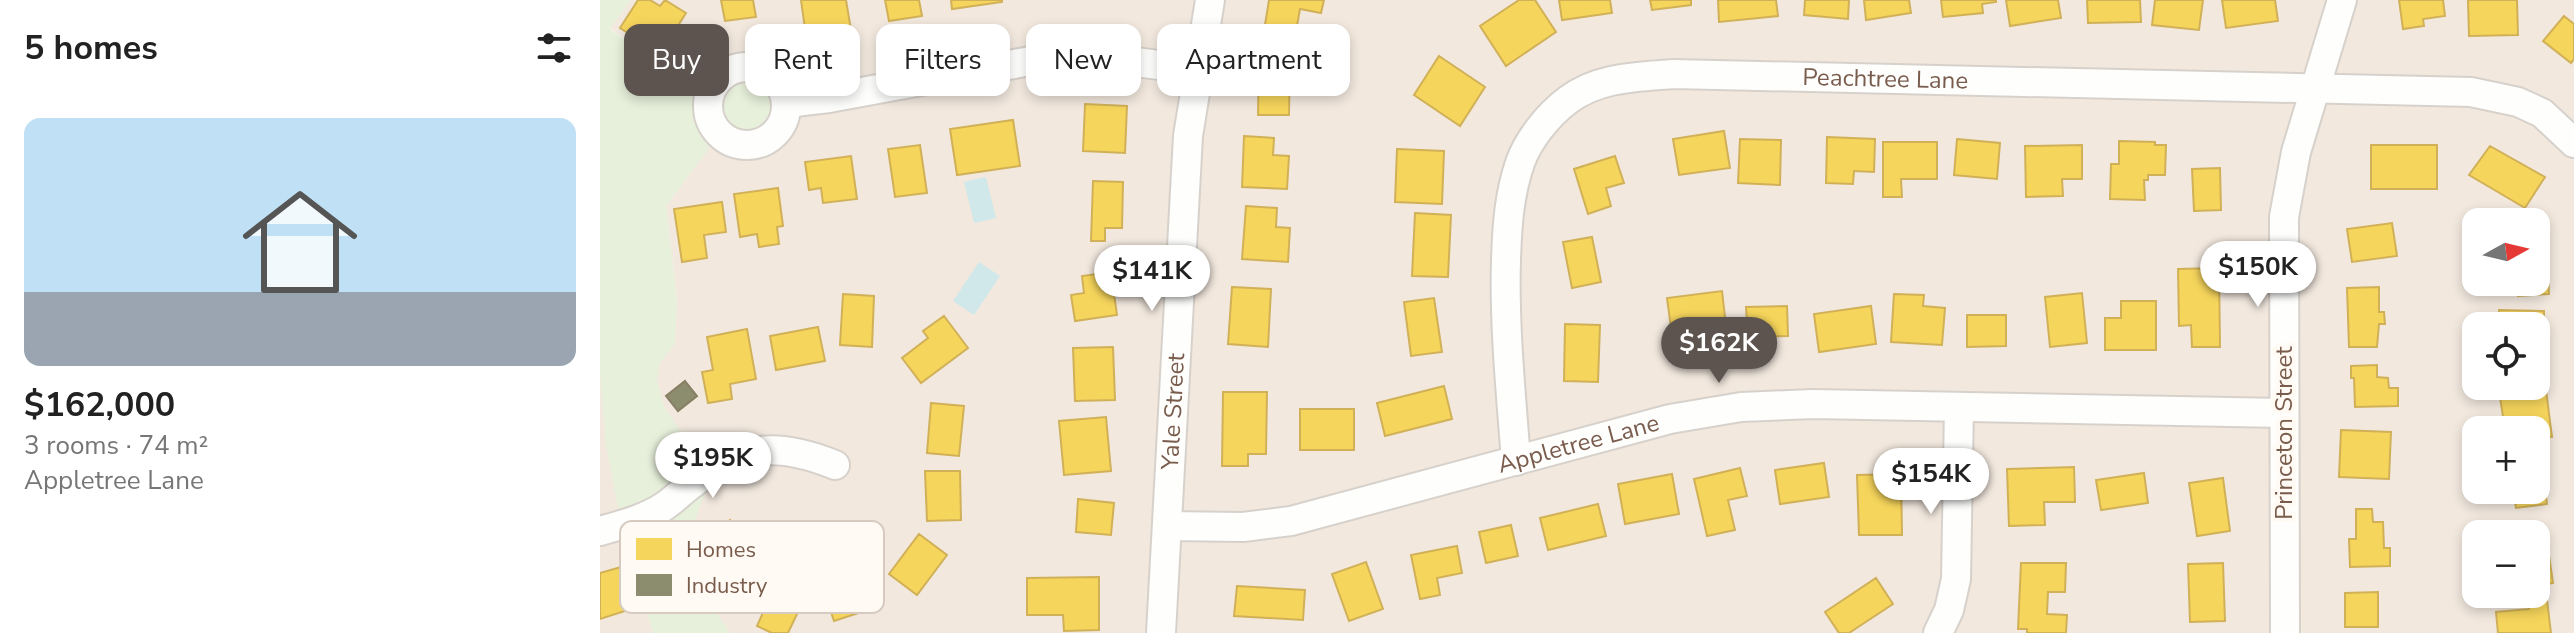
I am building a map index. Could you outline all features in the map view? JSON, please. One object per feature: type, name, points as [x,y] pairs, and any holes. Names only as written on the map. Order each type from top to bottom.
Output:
[{"type":"street","name":"Yale Street","points":[[1206,24],[1210,0]]},
{"type":"street","name":"Princeton Street","points":[[2285,633],[2284,217],[2296,152],[2342,0]]},
{"type":"street","points":[[786,103],[829,98],[1052,57],[1096,57],[1157,65]]},
{"type":"street","name":"Peachtree Lane","points":[[1516,461],[1504,319],[1508,219],[1513,189],[1521,161],[1534,136],[1566,101],[1615,79],[1673,74],[2471,92],[2518,102],[2542,113],[2574,143]]},
{"type":"street","name":"Yale Street","points":[[1161,633],[1188,136],[1194,96]]},
{"type":"street","name":"Appletree Lane","points":[[1167,526],[1243,527],[1291,521],[1670,419],[1741,407],[1813,404],[2283,413]]},
{"type":"street","points":[[1938,633],[1949,610],[1956,579],[1959,407]]},
{"type":"street","points":[[627,521],[662,508],[710,471],[762,449],[809,454],[835,465]]},
{"type":"street","points":[[600,531],[620,524]]},
{"type":"shaded area","points":[[631,0],[2574,0],[2574,633],[600,633],[600,260],[677,301],[666,206],[719,134],[708,99],[704,96],[729,96],[729,24],[624,24],[624,38],[610,28]]},
{"type":"green space","points":[[600,0],[631,0],[610,29],[624,39],[624,96],[704,96],[708,99],[710,96],[729,96],[729,72],[745,67],[745,96],[783,96],[785,101],[783,118],[775,133],[761,143],[743,145],[719,135],[666,206],[677,301],[675,343],[659,365],[657,379],[664,406],[694,451],[717,468],[694,521],[620,521],[606,445],[600,371]]},
{"type":"green space","points":[[647,613],[718,613],[730,633],[653,633]]},
{"type":"water","points":[[986,177],[996,218],[974,223],[964,182]]},
{"type":"water","points":[[979,262],[1000,276],[974,315],[953,301]]},
{"type":"building: Homes","points":[[638,0],[650,0],[660,6],[665,0],[686,13],[679,24],[624,24],[624,31],[620,28]]},
{"type":"building: Homes","points":[[721,0],[753,0],[756,17],[725,21]]},
{"type":"building: Homes","points":[[801,0],[846,0],[850,24],[804,24]]},
{"type":"building: Homes","points":[[885,0],[919,0],[922,16],[889,21]]},
{"type":"building: Homes","points":[[951,0],[1002,0],[1002,2],[952,9]]},
{"type":"building: Homes","points":[[1269,0],[1324,0],[1321,13],[1300,9],[1297,24],[1265,24]]},
{"type":"building: Homes","points":[[1519,0],[1535,0],[1556,32],[1506,66],[1480,26]]},
{"type":"building: Homes","points":[[1559,0],[1610,0],[1612,13],[1562,20]]},
{"type":"building: Homes","points":[[1650,0],[1691,0],[1691,5],[1652,10]]},
{"type":"building: Homes","points":[[1718,0],[1776,0],[1778,16],[1719,22]]},
{"type":"building: Homes","points":[[1805,0],[1849,0],[1848,19],[1804,15]]},
{"type":"building: Homes","points":[[1864,0],[1909,0],[1911,13],[1866,20]]},
{"type":"building: Homes","points":[[1941,0],[1996,2],[1982,4],[1983,13],[1943,17]]},
{"type":"building: Homes","points":[[2006,0],[2058,0],[2061,18],[2010,26]]},
{"type":"building: Homes","points":[[2087,0],[2140,0],[2141,22],[2088,23]]},
{"type":"building: Homes","points":[[2155,0],[2203,0],[2199,30],[2152,25]]},
{"type":"building: Homes","points":[[2222,0],[2275,0],[2278,21],[2226,28]]},
{"type":"building: Homes","points":[[2399,0],[2443,0],[2445,16],[2423,19],[2424,26],[2403,29]]},
{"type":"building: Homes","points":[[2468,0],[2517,0],[2518,35],[2469,36]]},
{"type":"building: Homes","points":[[2564,16],[2574,24],[2574,59],[2571,63],[2543,41]]},
{"type":"building: Homes","points":[[1439,56],[1485,87],[1460,126],[1414,95]]},
{"type":"building: Homes","points":[[1258,96],[1289,96],[1289,115],[1258,115]]},
{"type":"building: Homes","points":[[1085,104],[1127,106],[1125,153],[1083,151]]},
{"type":"building: Homes","points":[[1013,120],[1020,166],[957,175],[950,129]]},
{"type":"building: Homes","points":[[1724,131],[1730,168],[1679,175],[1673,139]]},
{"type":"building: Homes","points":[[1244,136],[1274,138],[1273,155],[1289,156],[1287,189],[1242,187]]},
{"type":"building: Homes","points":[[1827,137],[1875,139],[1874,172],[1854,171],[1853,184],[1826,183]]},
{"type":"building: Homes","points":[[1740,139],[1781,140],[1780,185],[1738,183]]},
{"type":"building: Homes","points":[[1957,139],[2000,143],[1997,179],[1954,175]]},
{"type":"building: Homes","points":[[2119,141],[2166,145],[2165,175],[2148,175],[2148,180],[2144,180],[2145,200],[2110,199],[2111,164],[2119,164]]},
{"type":"building: Homes","points":[[1883,142],[1937,142],[1937,179],[1901,179],[1902,197],[1883,197]]},
{"type":"building: Homes","points":[[920,145],[927,193],[895,197],[888,149]]},
{"type":"building: Homes","points":[[2082,145],[2082,179],[2062,179],[2063,196],[2026,197],[2025,146]]},
{"type":"building: Homes","points":[[2371,145],[2437,145],[2437,189],[2371,189]]},
{"type":"building: Homes","points":[[2490,146],[2545,177],[2525,208],[2469,175]]},
{"type":"building: Homes","points":[[1397,149],[1444,151],[1442,204],[1395,202]]},
{"type":"building: Homes","points":[[851,156],[857,199],[823,203],[821,188],[809,190],[805,162]]},
{"type":"building: Homes","points":[[1615,156],[1624,183],[1606,188],[1611,206],[1588,214],[1574,169]]},
{"type":"building: Homes","points":[[2220,168],[2221,210],[2194,211],[2192,169]]},
{"type":"building: Homes","points":[[1093,181],[1123,182],[1122,228],[1105,228],[1105,241],[1091,241]]},
{"type":"building: Homes","points":[[778,188],[783,226],[777,227],[779,244],[759,247],[757,234],[740,237],[734,194]]},
{"type":"building: Homes","points":[[722,202],[726,232],[704,235],[707,258],[682,262],[674,209]]},
{"type":"building: Homes","points":[[1246,206],[1277,208],[1276,227],[1290,228],[1288,262],[1242,259]]},
{"type":"building: Homes","points":[[1415,213],[1451,215],[1448,277],[1412,276]]},
{"type":"building: Homes","points":[[2392,223],[2397,256],[2352,262],[2347,229]]},
{"type":"building: Homes","points":[[1592,237],[1601,282],[1572,288],[1563,242]]},
{"type":"building: Homes","points":[[2219,268],[2220,347],[2192,347],[2191,325],[2179,326],[2178,269]]},
{"type":"building: Homes","points":[[1111,272],[1117,315],[1075,321],[1071,295],[1084,293],[1082,276]]},
{"type":"building: Homes","points":[[1232,287],[1271,289],[1268,347],[1228,344]]},
{"type":"building: Homes","points":[[2379,287],[2379,312],[2384,312],[2385,324],[2379,324],[2377,347],[2349,347],[2347,288]]},
{"type":"building: Homes","points":[[1722,291],[1728,343],[1674,350],[1667,298]]},
{"type":"building: Homes","points":[[2082,293],[2087,343],[2050,347],[2045,297]]},
{"type":"building: Homes","points":[[843,294],[874,296],[872,347],[840,345]]},
{"type":"building: Homes","points":[[1894,294],[1924,295],[1923,306],[1945,308],[1942,345],[1891,342]]},
{"type":"building: Homes","points":[[1434,298],[1442,352],[1411,356],[1404,302]]},
{"type":"building: Homes","points":[[2121,301],[2156,301],[2156,350],[2105,350],[2105,318],[2121,318]]},
{"type":"building: Homes","points":[[1787,306],[1788,336],[1748,337],[1746,307]]},
{"type":"building: Homes","points":[[1871,306],[1876,344],[1819,352],[1814,314]]},
{"type":"building: Homes","points":[[2499,310],[2544,311],[2544,312]]},
{"type":"building: Homes","points":[[1967,315],[2006,315],[2006,346],[1967,347]]},
{"type":"building: Homes","points":[[944,316],[968,348],[921,383],[902,358],[928,338],[923,331]]},
{"type":"building: Homes","points":[[1565,324],[1600,325],[1598,382],[1564,381]]},
{"type":"building: Homes","points":[[818,327],[825,361],[776,370],[770,336]]},
{"type":"building: Homes","points":[[747,329],[756,379],[730,384],[732,399],[708,403],[702,372],[713,370],[707,337]]},
{"type":"building: Homes","points":[[1113,347],[1115,400],[1075,401],[1073,348]]},
{"type":"building: Homes","points":[[2377,365],[2377,377],[2388,378],[2389,388],[2398,388],[2398,406],[2355,407],[2351,366]]},
{"type":"building: Homes","points":[[1444,386],[1452,419],[1385,436],[1377,403]]},
{"type":"building: Homes","points":[[1223,392],[1267,392],[1266,454],[1248,454],[1248,466],[1222,466]]},
{"type":"building: Homes","points":[[2500,400],[2547,400],[2549,416],[2503,416]]},
{"type":"building: Homes","points":[[931,403],[964,406],[959,456],[927,453]]},
{"type":"building: Homes","points":[[1300,409],[1354,409],[1354,450],[1300,450]]},
{"type":"building: Homes","points":[[1106,417],[1111,471],[1064,475],[1059,421]]},
{"type":"building: Homes","points":[[2341,430],[2391,432],[2389,479],[2339,477]]},
{"type":"building: Homes","points":[[1824,463],[1829,497],[1780,504],[1775,470]]},
{"type":"building: Homes","points":[[2074,467],[2075,502],[2044,502],[2045,525],[2009,526],[2007,469]]},
{"type":"building: Homes","points":[[1740,468],[1747,496],[1728,500],[1735,530],[1707,536],[1694,479]]},
{"type":"building: Homes","points":[[925,471],[960,471],[961,520],[927,521]]},
{"type":"building: Homes","points":[[2144,473],[2148,503],[2101,510],[2096,480]]},
{"type":"building: Homes","points":[[1672,474],[1679,514],[1625,524],[1618,484]]},
{"type":"building: Homes","points":[[1901,474],[1902,535],[1859,535],[1857,475]]},
{"type":"building: Homes","points":[[2223,478],[2230,531],[2197,536],[2189,483]]},
{"type":"building: Homes","points":[[1078,499],[1114,503],[1111,535],[1076,532]]},
{"type":"building: Homes","points":[[1598,504],[1606,536],[1548,550],[1540,518]]},
{"type":"building: Homes","points":[[2515,504],[2547,504],[2516,508]]},
{"type":"building: Homes","points":[[2356,509],[2372,509],[2373,522],[2383,522],[2384,548],[2390,548],[2390,566],[2350,567],[2349,539],[2356,539]]},
{"type":"building: Homes","points":[[1511,525],[1518,556],[1486,563],[1479,532]]},
{"type":"building: Homes","points":[[919,534],[947,555],[917,595],[889,574]]},
{"type":"building: Homes","points":[[1457,546],[1462,573],[1437,578],[1440,595],[1420,599],[1411,555]]},
{"type":"building: Homes","points":[[1366,562],[1383,609],[1349,621],[1332,574]]},
{"type":"building: Homes","points":[[2021,563],[2066,563],[2065,592],[2048,592],[2047,614],[2067,615],[2066,633],[2027,633],[2027,629],[2018,629]]},
{"type":"building: Homes","points":[[2223,563],[2225,621],[2190,622],[2188,564]]},
{"type":"building: Homes","points":[[620,567],[620,613],[600,619],[600,573]]},
{"type":"building: Homes","points":[[1099,577],[1099,630],[1064,631],[1063,615],[1027,615],[1027,578]]},
{"type":"building: Homes","points":[[1876,578],[1893,604],[1849,633],[1839,633],[1825,612]]},
{"type":"building: Homes","points":[[1237,586],[1305,590],[1303,620],[1234,616]]},
{"type":"building: Homes","points":[[2378,592],[2378,627],[2345,627],[2345,593]]},
{"type":"building: Homes","points":[[2548,608],[2551,633],[2498,633],[2496,612]]},
{"type":"building: Homes","points":[[763,613],[798,613],[788,633],[772,633],[757,626]]},
{"type":"building: Homes","points":[[831,613],[858,613],[834,621]]},
{"type":"building: Industry","points":[[685,381],[697,396],[678,411],[666,396]]}]
